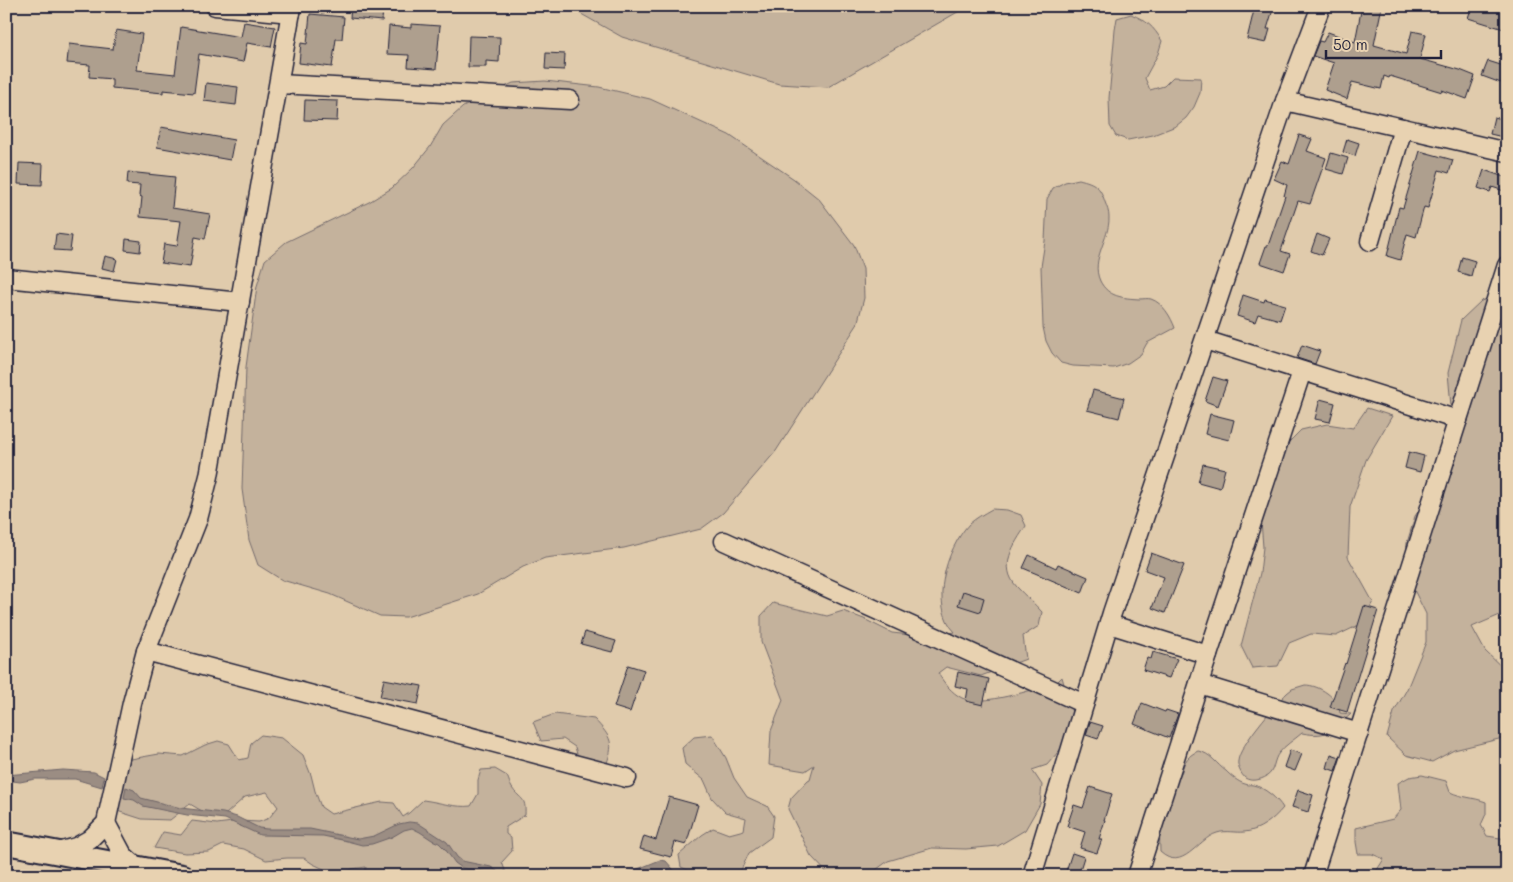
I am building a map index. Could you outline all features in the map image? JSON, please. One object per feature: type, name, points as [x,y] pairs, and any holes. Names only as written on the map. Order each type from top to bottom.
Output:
[{"type":"main road","points":[[6,843],[182,876]]},
{"type":"street","points":[[58,852],[76,847],[90,839],[106,823],[132,703],[146,652],[200,511],[209,476],[292,10],[215,6]]},
{"type":"street","points":[[1032,876],[1109,624],[1286,101],[1321,6]]},
{"type":"street","points":[[279,84],[570,100]]},
{"type":"street","points":[[1286,101],[1507,152]]},
{"type":"street","points":[[1370,241],[1402,128]]},
{"type":"street","points":[[1313,876],[1507,265]]},
{"type":"street","points":[[6,278],[240,302]]},
{"type":"street","points":[[1205,340],[1458,420]]},
{"type":"street","points":[[1137,876],[1302,371]]},
{"type":"street","points":[[724,541],[1084,704]]},
{"type":"street","points":[[1109,624],[1208,655]]},
{"type":"street","points":[[146,652],[627,778]]},
{"type":"street","points":[[1199,684],[1358,733]]},
{"type":"street","points":[[106,823],[123,855],[137,868]]},
{"type":"shaded area","points":[[567,6],[968,6],[828,87],[779,84],[622,37]]},
{"type":"shaded area","points":[[1131,14],[1149,24],[1162,41],[1158,54],[1145,78],[1150,90],[1164,86],[1173,77],[1201,78],[1200,93],[1194,107],[1186,118],[1176,126],[1153,135],[1128,140],[1116,136],[1110,126],[1109,98],[1117,18]]},
{"type":"shaded area","points":[[545,81],[599,87],[650,99],[729,135],[794,179],[819,199],[854,245],[863,269],[864,298],[857,325],[776,451],[723,513],[701,529],[624,548],[545,558],[523,567],[478,594],[406,617],[380,616],[330,594],[282,580],[258,565],[249,540],[242,489],[246,367],[257,286],[265,260],[286,242],[369,202],[392,188],[413,168],[430,147],[443,125],[463,107],[513,83]]},
{"type":"shaded area","points":[[1079,179],[1093,184],[1099,189],[1108,211],[1107,233],[1097,265],[1100,281],[1103,286],[1116,296],[1155,301],[1166,311],[1175,328],[1147,343],[1141,354],[1128,363],[1114,368],[1073,366],[1061,363],[1052,353],[1046,341],[1043,327],[1041,267],[1045,241],[1047,199],[1053,188],[1065,182]]},
{"type":"shaded area","points":[[1507,292],[1507,612],[1472,627],[1485,651],[1507,672],[1507,737],[1454,750],[1432,762],[1406,755],[1387,737],[1394,712],[1407,689],[1426,642],[1426,614],[1406,568],[1407,543],[1415,516],[1430,495],[1455,450],[1448,373],[1461,320],[1481,301]]},
{"type":"shaded area","points":[[1367,408],[1392,416],[1366,460],[1350,507],[1348,557],[1373,602],[1359,625],[1336,636],[1311,634],[1289,643],[1278,666],[1252,668],[1241,646],[1260,573],[1263,547],[1259,495],[1283,448],[1301,430],[1327,424],[1353,428]]},
{"type":"shaded area","points":[[992,509],[1007,510],[1021,515],[1026,526],[1010,555],[1009,571],[1011,579],[1017,587],[1042,612],[1039,626],[1023,636],[1026,659],[981,676],[946,667],[938,673],[945,684],[955,693],[962,698],[970,700],[994,699],[1022,693],[1056,683],[1062,677],[1073,716],[1064,745],[1047,765],[1032,770],[1042,785],[1040,804],[1025,830],[998,846],[966,849],[932,848],[888,861],[869,875],[830,876],[811,856],[788,809],[791,798],[810,779],[814,765],[805,771],[769,765],[771,731],[783,700],[761,642],[761,616],[773,603],[827,616],[843,611],[892,633],[929,637],[955,632],[947,621],[943,608],[942,593],[948,562],[953,548],[969,524]]},
{"type":"shaded area","points":[[1305,685],[1316,687],[1332,697],[1340,713],[1351,714],[1330,731],[1318,734],[1302,733],[1279,753],[1270,774],[1267,776],[1256,780],[1245,778],[1238,763],[1244,746],[1266,716],[1287,693],[1292,689]]},
{"type":"shaded area","points":[[555,714],[594,719],[605,731],[610,741],[611,747],[605,768],[581,768],[575,747],[563,739],[541,741],[533,722]]},
{"type":"shaded area","points":[[261,735],[282,738],[303,755],[321,807],[331,814],[382,802],[394,803],[403,817],[423,800],[453,806],[471,806],[478,794],[478,780],[481,770],[495,769],[507,776],[512,788],[525,805],[525,815],[506,827],[506,834],[511,838],[512,851],[502,862],[507,876],[365,876],[366,867],[352,869],[339,876],[304,858],[266,860],[244,849],[223,845],[209,852],[185,853],[154,848],[163,832],[181,835],[192,821],[217,824],[240,821],[259,822],[269,818],[278,807],[267,792],[245,797],[226,814],[207,814],[190,804],[170,820],[142,819],[114,810],[112,765],[131,759],[159,754],[183,756],[218,741],[229,744],[239,760],[248,758],[251,743]]},
{"type":"shaded area","points":[[712,735],[726,758],[734,778],[747,797],[767,806],[774,816],[771,837],[749,853],[741,870],[728,876],[706,876],[694,873],[681,867],[679,855],[713,828],[729,834],[744,830],[746,818],[725,812],[712,798],[704,780],[685,764],[682,748],[694,737]]},
{"type":"shaded area","points":[[1198,751],[1210,756],[1240,782],[1257,786],[1266,791],[1283,808],[1270,821],[1255,830],[1217,833],[1210,836],[1190,853],[1176,859],[1160,852],[1159,816],[1184,764],[1192,754]]},
{"type":"shaded area","points":[[63,770],[94,772],[104,777],[102,787],[75,779],[35,779],[20,782],[6,780],[6,775]]},
{"type":"shaded area","points":[[1422,775],[1446,781],[1450,792],[1486,802],[1486,814],[1481,825],[1487,836],[1507,839],[1507,876],[1436,876],[1435,874],[1422,871],[1411,876],[1373,876],[1384,859],[1372,854],[1358,854],[1356,828],[1393,819],[1401,810],[1398,783],[1409,777]]},
{"type":"shaded area","points":[[126,787],[134,790],[141,798],[181,808],[223,813],[237,817],[259,828],[267,829],[310,829],[358,839],[374,836],[399,824],[418,823],[447,842],[462,861],[491,867],[504,876],[493,876],[482,871],[462,868],[455,863],[439,843],[412,828],[372,844],[362,845],[323,836],[260,835],[225,819],[187,815],[143,806],[134,800],[124,798]]},
{"type":"shaded area","points":[[660,860],[666,861],[679,876],[672,876],[668,870],[656,870],[646,876],[603,876],[628,873]]},
{"type":"building","points":[[351,6],[383,6],[382,21],[350,18]]},
{"type":"building","points":[[1255,6],[1274,6],[1267,29],[1270,29],[1266,43],[1247,39]]},
{"type":"building","points":[[1362,6],[1382,6],[1374,45],[1406,54],[1412,31],[1426,34],[1420,59],[1475,76],[1467,99],[1390,76],[1389,78],[1384,76],[1381,89],[1352,82],[1347,99],[1325,90],[1334,63],[1313,56],[1319,41],[1323,42],[1328,32],[1355,42]]},
{"type":"building","points":[[1472,6],[1501,6],[1507,8],[1507,30],[1468,18]]},
{"type":"building","points":[[310,14],[344,17],[342,39],[336,39],[332,67],[299,63],[301,43],[307,44]]},
{"type":"building","points":[[244,22],[275,27],[271,47],[247,43],[243,62],[199,54],[194,93],[163,90],[163,93],[112,88],[112,79],[89,77],[90,65],[67,63],[69,44],[113,49],[116,30],[142,34],[137,70],[175,74],[181,27],[241,37]]},
{"type":"building","points":[[411,24],[440,26],[436,69],[408,67],[409,55],[387,54],[389,26],[411,28]]},
{"type":"building","points":[[469,36],[500,37],[499,62],[486,61],[486,67],[468,67]]},
{"type":"building","points":[[546,53],[565,54],[564,70],[545,69]]},
{"type":"building","points":[[1488,61],[1507,67],[1501,83],[1482,76]]},
{"type":"building","points":[[206,83],[238,87],[236,105],[204,101]]},
{"type":"building","points":[[305,100],[338,101],[337,121],[304,120]]},
{"type":"building","points":[[1494,117],[1507,120],[1507,138],[1490,134]]},
{"type":"building","points":[[161,127],[234,140],[230,160],[157,147]]},
{"type":"building","points":[[1299,135],[1312,139],[1307,151],[1326,158],[1310,204],[1298,201],[1281,251],[1290,254],[1284,271],[1260,263],[1266,246],[1268,246],[1287,185],[1274,179],[1282,161],[1289,164]]},
{"type":"building","points":[[1347,139],[1359,143],[1355,156],[1343,152]]},
{"type":"building","points":[[1420,151],[1453,160],[1449,173],[1439,170],[1428,208],[1424,207],[1416,237],[1407,234],[1400,260],[1387,256],[1399,207],[1403,208]]},
{"type":"building","points":[[1331,153],[1348,158],[1343,174],[1326,169]]},
{"type":"building","points":[[19,163],[43,164],[42,185],[18,184]]},
{"type":"building","points":[[1484,170],[1507,178],[1504,191],[1492,187],[1490,192],[1478,188]]},
{"type":"building","points":[[128,172],[175,177],[172,208],[210,214],[205,239],[195,237],[190,267],[161,263],[164,244],[177,246],[181,221],[140,217],[142,197],[139,196],[140,185],[127,184]]},
{"type":"building","points":[[56,234],[72,236],[70,251],[54,250]]},
{"type":"building","points":[[1317,234],[1329,239],[1322,255],[1311,251]]},
{"type":"building","points":[[126,239],[141,241],[140,252],[125,250]]},
{"type":"building","points":[[105,256],[117,259],[114,271],[102,268]]},
{"type":"building","points":[[1462,257],[1475,261],[1471,276],[1458,272]]},
{"type":"building","points":[[1243,295],[1264,302],[1265,299],[1285,305],[1280,320],[1258,314],[1255,322],[1237,316]]},
{"type":"building","points":[[1302,345],[1320,351],[1315,364],[1297,358]]},
{"type":"building","points":[[1213,377],[1227,381],[1218,406],[1205,401]]},
{"type":"building","points":[[1093,390],[1124,398],[1119,418],[1087,410]]},
{"type":"building","points":[[1320,399],[1335,403],[1330,422],[1315,419]]},
{"type":"building","points":[[1210,414],[1234,420],[1229,440],[1205,434]]},
{"type":"building","points":[[1409,452],[1424,456],[1420,472],[1405,468]]},
{"type":"building","points":[[1203,464],[1225,469],[1220,488],[1198,482]]},
{"type":"building","points":[[1151,553],[1184,565],[1165,613],[1152,608],[1164,577],[1145,570]]},
{"type":"building","points":[[1029,555],[1056,568],[1058,564],[1088,577],[1082,593],[1023,568]]},
{"type":"building","points":[[963,591],[984,598],[980,612],[958,605]]},
{"type":"building","points":[[1364,606],[1378,610],[1347,712],[1330,707]]},
{"type":"building","points":[[585,632],[616,641],[612,652],[581,644]]},
{"type":"building","points":[[1153,652],[1177,659],[1169,678],[1143,670],[1147,658],[1151,659]]},
{"type":"building","points":[[628,665],[644,670],[630,712],[614,707]]},
{"type":"building","points":[[958,672],[989,679],[983,705],[966,701],[968,689],[955,686]]},
{"type":"building","points":[[384,679],[422,686],[418,704],[380,697]]},
{"type":"building","points":[[1142,703],[1165,712],[1166,710],[1178,714],[1169,738],[1134,724]]},
{"type":"building","points":[[1090,722],[1103,726],[1098,739],[1086,735]]},
{"type":"building","points":[[1290,750],[1302,754],[1295,771],[1284,767]]},
{"type":"building","points":[[1331,754],[1340,757],[1335,771],[1327,768]]},
{"type":"building","points":[[1090,787],[1112,794],[1099,839],[1102,839],[1097,853],[1080,848],[1085,832],[1067,826],[1074,805],[1083,808]]},
{"type":"building","points":[[1298,790],[1313,795],[1308,812],[1292,807]]},
{"type":"building","points":[[669,797],[698,805],[686,845],[675,842],[671,857],[640,849],[644,836],[656,840]]},
{"type":"building","points":[[1072,853],[1084,857],[1078,876],[1065,874]]}]
